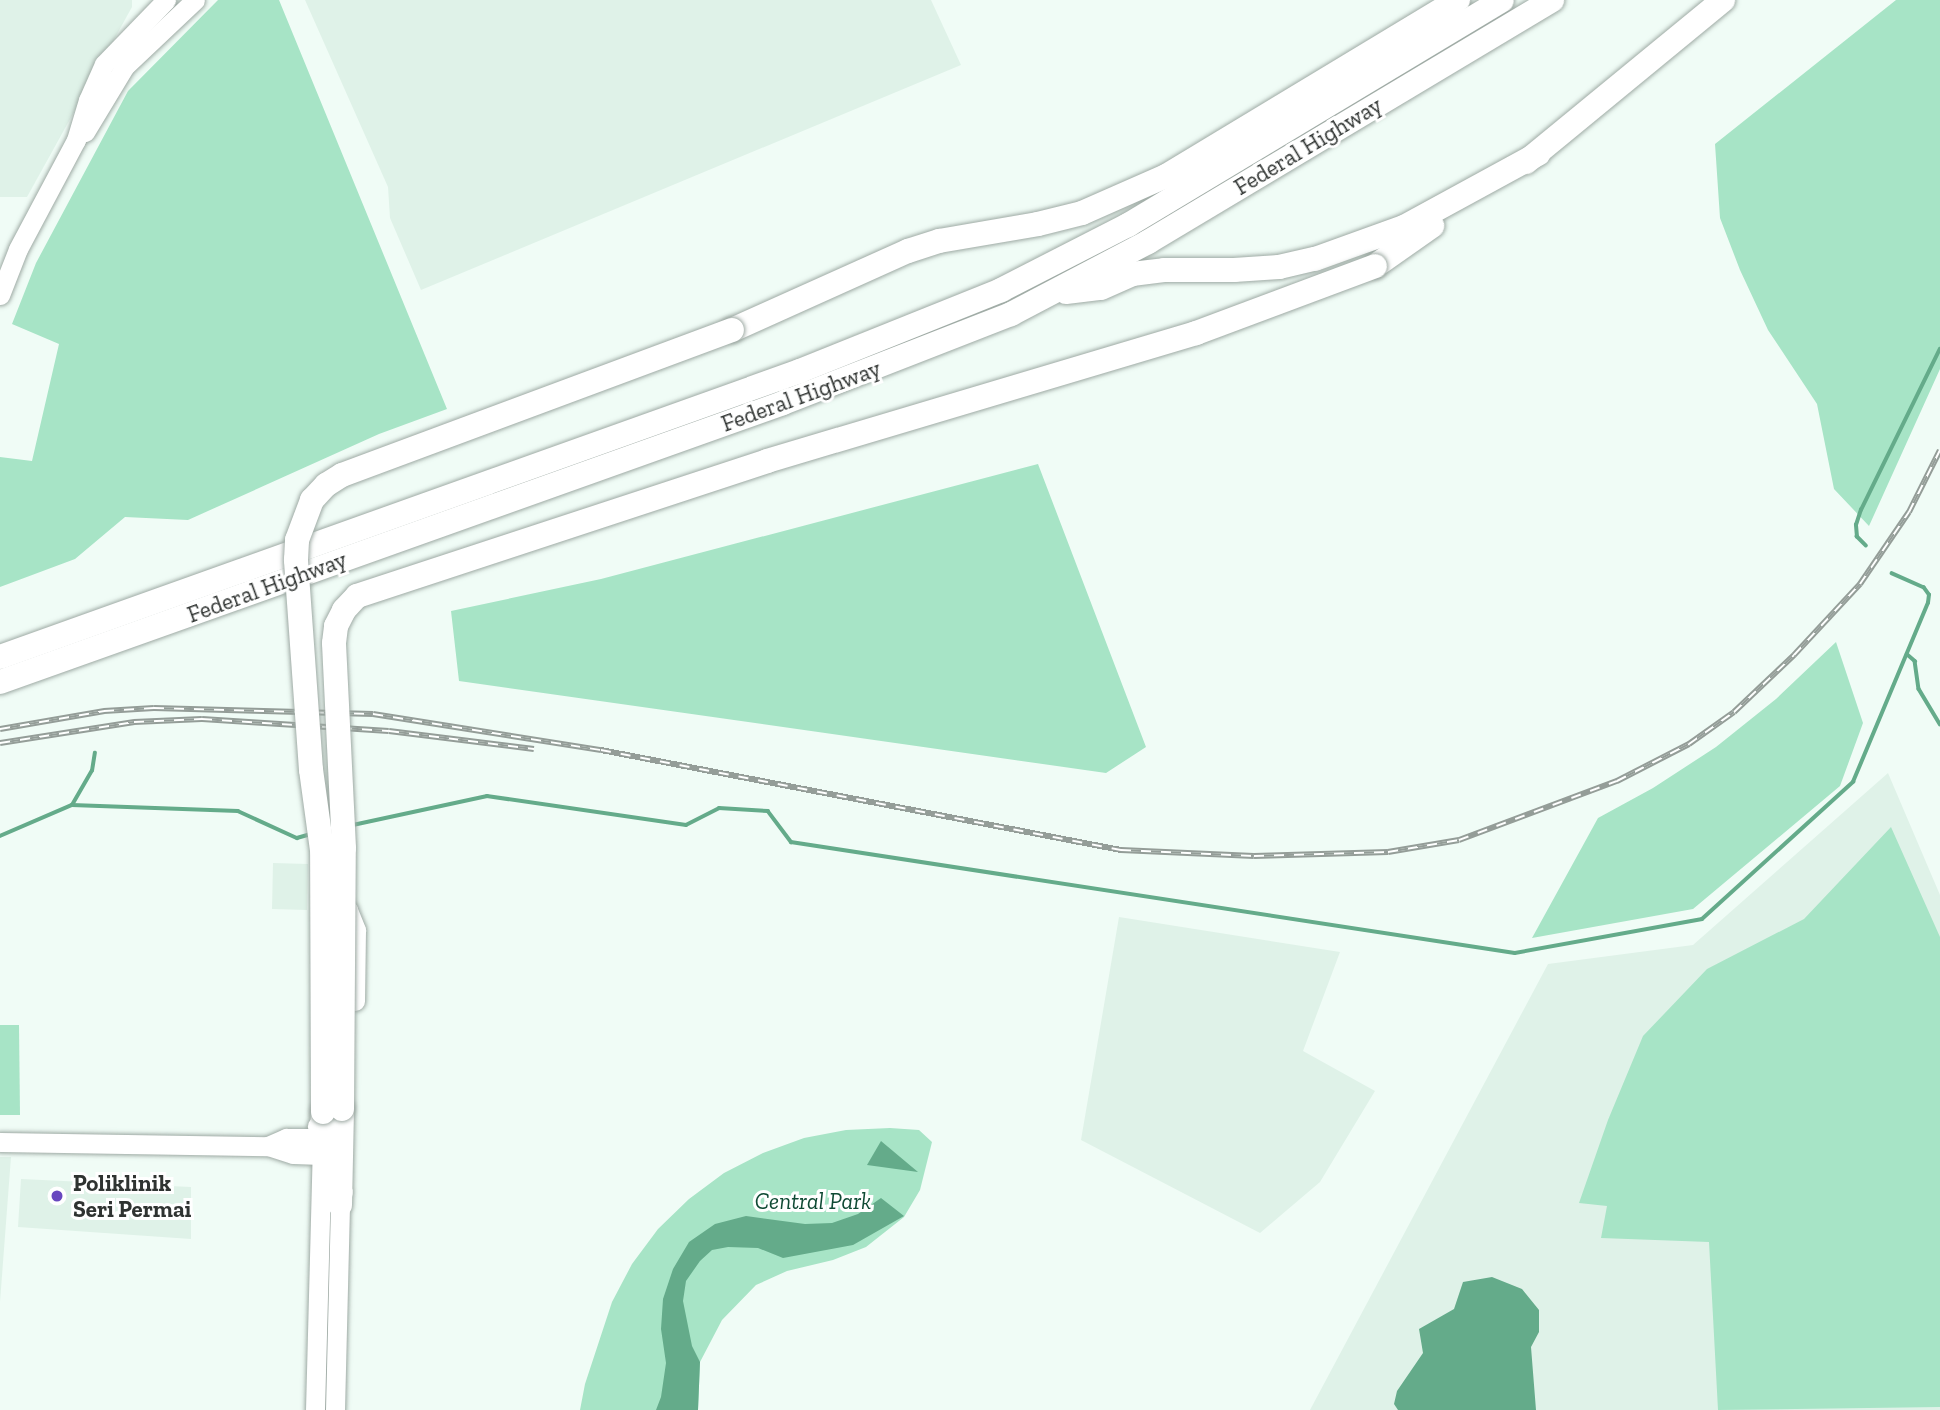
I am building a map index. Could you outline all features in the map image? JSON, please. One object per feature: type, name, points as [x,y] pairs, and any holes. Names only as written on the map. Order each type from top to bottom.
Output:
[{"type":"highway","points":[[340,1205],[325,1112],[321,824],[311,770],[296,560],[297,540],[312,500],[326,485],[342,475],[732,330],[908,251],[939,241],[1038,224],[1082,213],[1166,176],[1458,0]]},
{"type":"highway","name":"Federal Highway","points":[[0,657],[800,371],[1001,290],[1128,225],[1502,0]]},
{"type":"highway","name":"Federal Highway","points":[[0,682],[931,348],[1054,293],[1148,242],[1552,0]]},
{"type":"highway","points":[[322,1146],[344,848],[334,643],[336,626],[344,610],[357,596],[701,481],[1196,332],[1375,266],[1538,154],[1723,0]]},
{"type":"highway","points":[[1054,293],[1101,288],[1132,274],[1164,270],[1279,267],[1315,259],[1404,227],[1538,154]]},
{"type":"main road","points":[[0,295],[18,249],[76,140],[88,100],[104,64],[166,0]]},
{"type":"main road","points":[[76,140],[90,129],[125,66],[195,0]]},
{"type":"main road","points":[[268,1146],[299,1132],[325,1112],[311,934],[319,909],[340,906],[348,910],[356,930],[351,1160],[340,1205],[316,1410]]},
{"type":"main road","points":[[286,1138],[322,1146]]},
{"type":"main road","points":[[0,1142],[268,1146],[293,1154],[322,1146]]},
{"type":"main road","points":[[322,1146],[335,1410]]},
{"type":"shaded area","points":[[0,0],[132,0],[132,7],[27,197],[0,197]]},
{"type":"shaded area","points":[[305,0],[931,0],[961,65],[421,290],[390,218],[388,187]]},
{"type":"shaded area","points":[[1888,773],[1940,895],[1940,1410],[1310,1410],[1548,964],[1693,945]]},
{"type":"shaded area","points":[[273,863],[308,864],[307,910],[272,909]]},
{"type":"shaded area","points":[[1119,917],[1340,952],[1303,1051],[1375,1091],[1320,1182],[1260,1233],[1081,1140]]},
{"type":"shaded area","points":[[881,1141],[918,1172],[867,1165]]},
{"type":"shaded area","points":[[0,1157],[11,1157],[0,1302]]},
{"type":"shaded area","points":[[21,1179],[191,1187],[191,1239],[18,1227]]},
{"type":"shaded area","points":[[881,1198],[904,1216],[853,1245],[783,1258],[758,1248],[728,1247],[712,1250],[700,1261],[686,1281],[683,1301],[692,1346],[700,1362],[698,1410],[656,1410],[661,1397],[666,1363],[661,1329],[663,1299],[673,1269],[689,1242],[715,1224],[746,1216],[805,1224],[832,1223],[858,1214]]},
{"type":"shaded area","points":[[1492,1277],[1522,1289],[1539,1310],[1539,1332],[1531,1347],[1536,1410],[1398,1410],[1394,1404],[1397,1391],[1423,1353],[1419,1329],[1454,1309],[1463,1282]]},
{"type":"green space","points":[[218,0],[279,0],[447,409],[379,434],[188,520],[125,517],[75,559],[0,587],[0,457],[32,461],[59,344],[12,324],[36,263],[128,91]]},
{"type":"green space","points":[[1896,0],[1940,0],[1940,369],[1869,526],[1834,489],[1817,404],[1768,330],[1740,270],[1720,218],[1715,144]]},
{"type":"green space","points":[[1038,464],[1146,747],[1106,773],[459,681],[451,611],[601,579]]},
{"type":"green space","points":[[1836,642],[1863,723],[1840,786],[1693,909],[1532,938],[1598,818],[1653,788],[1716,747],[1776,699]]},
{"type":"green space","points":[[1891,827],[1940,937],[1940,1407],[1718,1410],[1709,1242],[1601,1238],[1607,1206],[1579,1203],[1608,1120],[1643,1036],[1707,969],[1804,919]]},
{"type":"green space","points":[[0,1025],[19,1025],[20,1115],[0,1115]]},
{"type":"green space","name":"Central Park","points":[[846,1130],[919,1130],[932,1142],[920,1190],[904,1217],[866,1247],[833,1260],[787,1271],[756,1285],[722,1320],[700,1362],[698,1410],[580,1410],[585,1384],[612,1302],[632,1264],[658,1229],[689,1199],[724,1173],[763,1153],[804,1138]]},
{"type":"waterway","points":[[1866,546],[1857,537],[1856,525],[1861,510],[1940,349]]},
{"type":"waterway","points":[[353,825],[487,796],[686,825],[719,808],[768,811],[791,842],[1515,953],[1702,919],[1853,782],[1928,603],[1929,595],[1924,588],[1892,574]]},
{"type":"waterway","points":[[1907,654],[1915,661],[1919,689],[1940,724]]},
{"type":"waterway","points":[[72,805],[92,771],[95,753]]},
{"type":"waterway","points":[[0,836],[72,805],[238,811],[297,838],[311,834]]},
{"type":"railway","points":[[0,729],[104,711],[154,708],[373,714],[601,750],[1121,850],[1254,856],[1388,852],[1459,840],[1617,781],[1689,744],[1734,712],[1794,655],[1860,584],[1909,512],[1940,450]]},
{"type":"railway","points":[[0,743],[134,722],[202,719],[389,731],[534,749]]},
{"type":"place","name":"Poliklinik Seri Permai","points":[[57,1196]]}]
